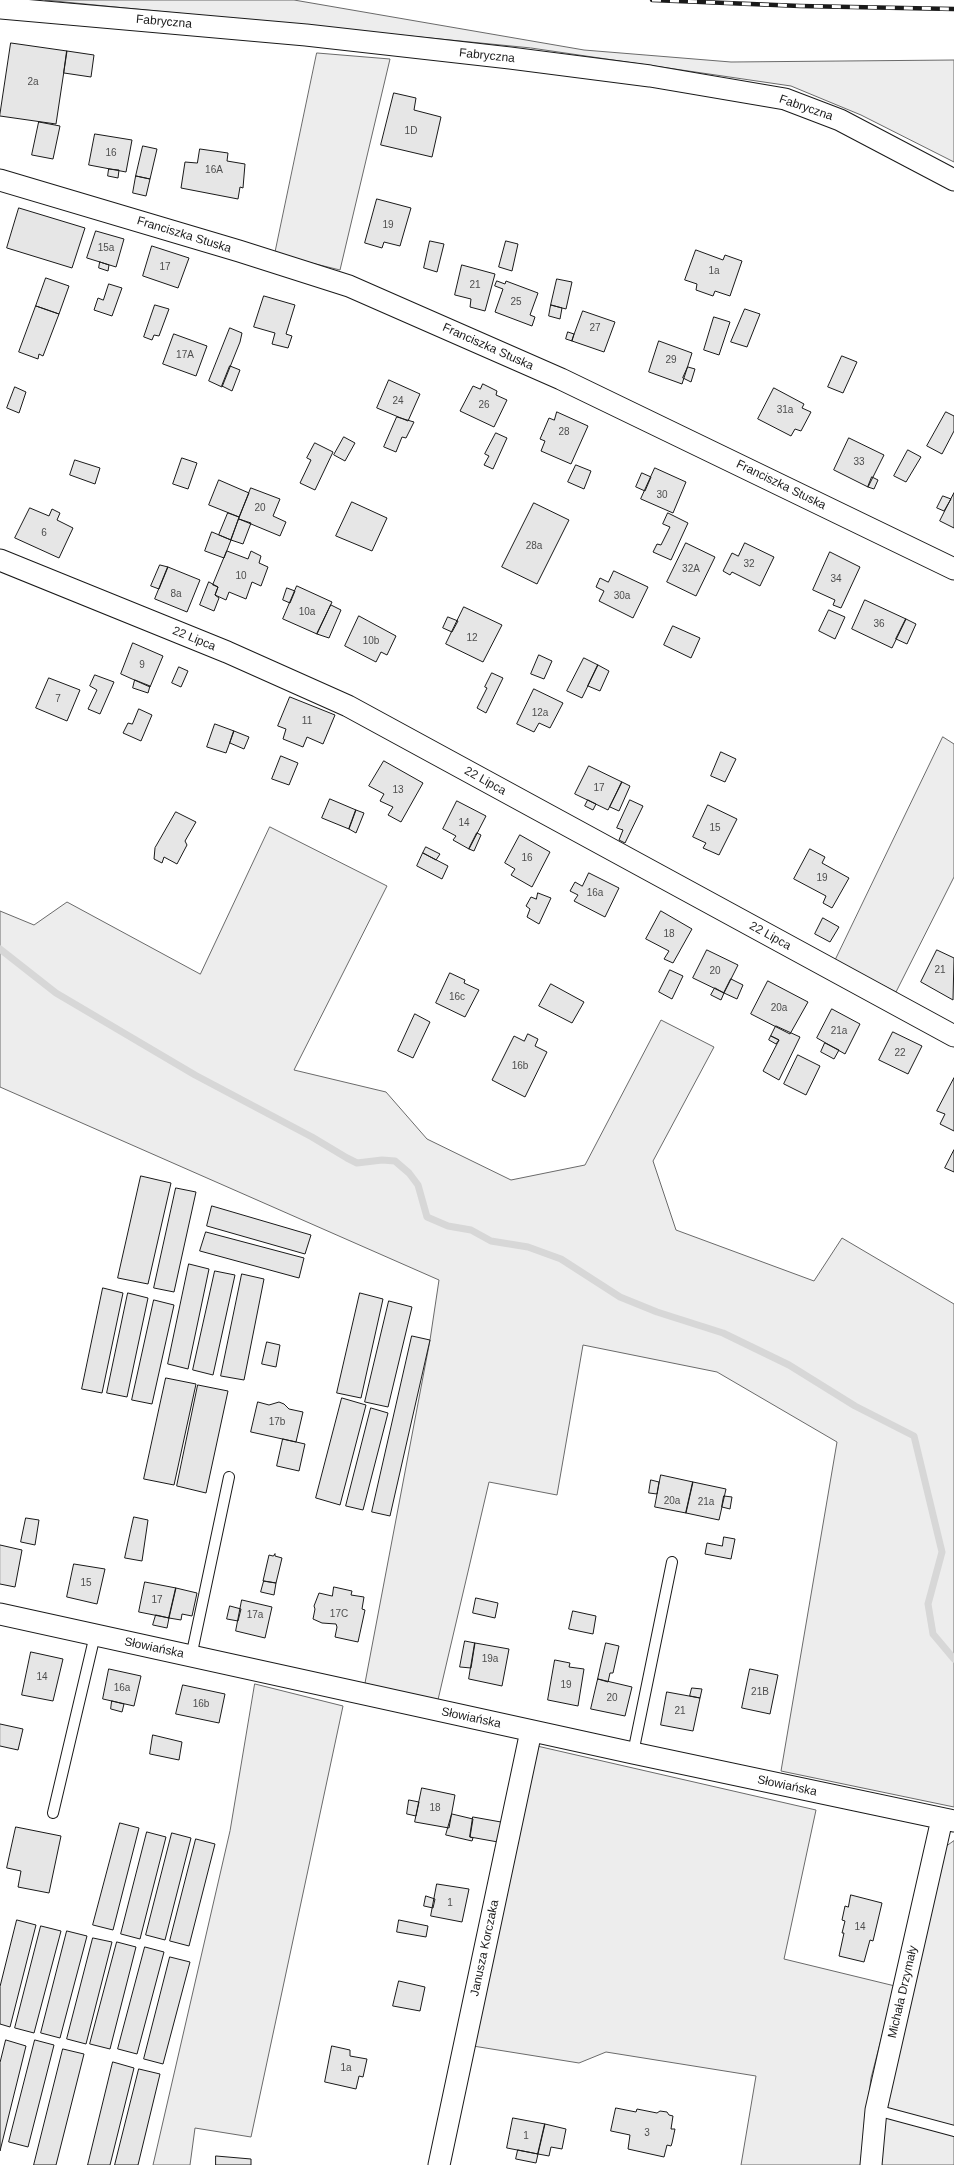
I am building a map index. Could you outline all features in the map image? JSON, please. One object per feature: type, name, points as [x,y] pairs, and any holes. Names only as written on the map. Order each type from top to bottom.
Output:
[{"type":"street","name":"Fabryczna","points":[[0,8],[306,35],[510,58],[650,76],[785,99],[840,120],[954,180]]},
{"type":"street","name":"Franciszka Stuska","points":[[0,180],[54,195],[349,286],[561,379],[954,569]]},
{"type":"street","name":"22 Lipca","points":[[0,560],[227,652],[348,706],[954,1036]]},
{"type":"street","name":"Słowiańska","points":[[0,1614],[633,1754],[948,1820]]},
{"type":"street","name":"Janusza Korczaka","points":[[439,2165],[532,1732]]},
{"type":"street","name":"Michała Drzymały","points":[[871,2165],[876,2110],[948,1820]]},
{"type":"lane","points":[[191,1657],[229,1477]]},
{"type":"lane","points":[[633,1754],[672,1562]]},
{"type":"lane","points":[[53,1812],[95,1635]]},
{"type":"lane","points":[[876,2110],[954,2132]]},
{"type":"shaded area","points":[[45,0],[294,0],[584,50],[731,62],[954,60],[954,162],[861,115],[791,86],[531,48]]},
{"type":"shaded area","points":[[317,53],[390,59],[340,270],[275,254]]},
{"type":"shaded area","points":[[943,737],[954,744],[954,877],[896,992],[835,961]]},
{"type":"shaded area","points":[[270,827],[387,886],[294,1070],[386,1092],[427,1139],[511,1180],[585,1165],[661,1020],[714,1047],[653,1161],[676,1230],[814,1281],[842,1238],[954,1304],[954,1807],[781,1771],[837,1442],[717,1372],[583,1345],[557,1495],[489,1482],[437,1704],[365,1683],[430,1340],[439,1280],[0,1087],[0,911],[34,925],[67,902],[200,974]]},
{"type":"shaded area","points":[[255,1684],[343,1706],[251,2137],[195,2128],[190,2165],[153,2165],[230,1831]]},
{"type":"shaded area","points":[[537,1746],[816,1810],[784,1959],[895,1986],[871,2078],[861,2158],[862,2165],[741,2165],[756,2076],[606,2052],[579,2063],[473,2046]]},
{"type":"shaded area","points":[[954,1841],[954,2165],[879,2165],[878,2145],[944,1848]]},
{"type":"building","points":[[11,43],[67,51],[56,124],[0,116]]},
{"type":"building","points":[[67,51],[94,55],[91,77],[64,73]]},
{"type":"building","points":[[394,93],[416,98],[414,110],[441,117],[432,157],[381,145]]},
{"type":"building","points":[[39,122],[60,126],[53,159],[32,155]]},
{"type":"building","points":[[95,134],[132,140],[126,172],[89,165]]},
{"type":"building","points":[[143,146],[157,149],[150,179],[136,176]]},
{"type":"building","points":[[200,149],[228,153],[227,161],[245,164],[243,188],[240,187],[238,199],[181,188],[185,162],[197,163]]},
{"type":"building","points":[[109,169],[119,170],[118,178],[108,176]]},
{"type":"building","points":[[136,176],[150,179],[146,196],[133,193]]},
{"type":"building","points":[[377,199],[411,208],[400,246],[384,242],[382,248],[365,243]]},
{"type":"building","points":[[19,208],[85,228],[72,268],[7,248]]},
{"type":"building","points":[[96,231],[124,239],[116,267],[87,258]]},
{"type":"building","points":[[430,241],[444,244],[437,272],[424,268]]},
{"type":"building","points":[[506,241],[518,244],[512,271],[499,267]]},
{"type":"building","points":[[152,246],[189,258],[178,288],[143,276]]},
{"type":"building","points":[[696,250],[723,260],[725,255],[742,261],[730,296],[715,291],[713,296],[696,290],[697,284],[685,280]]},
{"type":"building","points":[[100,262],[109,265],[108,271],[99,268]]},
{"type":"building","points":[[462,265],[495,274],[485,311],[470,307],[471,299],[455,295]]},
{"type":"building","points":[[46,278],[69,286],[59,314],[36,306]]},
{"type":"building","points":[[557,279],[572,282],[566,309],[551,305]]},
{"type":"building","points":[[497,281],[505,284],[506,281],[538,293],[530,315],[535,317],[532,326],[495,312],[503,289],[495,286]]},
{"type":"building","points":[[109,284],[122,288],[112,316],[94,310],[98,298],[103,300]]},
{"type":"building","points":[[264,296],[295,305],[286,334],[292,336],[288,348],[272,344],[275,333],[254,327]]},
{"type":"building","points":[[155,305],[169,309],[159,336],[154,335],[152,340],[144,337]]},
{"type":"building","points":[[551,305],[562,308],[560,319],[549,316]]},
{"type":"building","points":[[36,306],[59,314],[43,356],[39,354],[38,359],[19,352]]},
{"type":"building","points":[[745,309],[760,314],[747,347],[731,342]]},
{"type":"building","points":[[583,311],[615,322],[604,352],[572,341]]},
{"type":"building","points":[[714,317],[730,322],[719,355],[704,350]]},
{"type":"building","points":[[230,328],[242,333],[240,342],[222,387],[209,381]]},
{"type":"building","points":[[568,332],[574,334],[572,341],[566,339]]},
{"type":"building","points":[[174,334],[207,346],[196,376],[163,364]]},
{"type":"building","points":[[659,341],[692,353],[682,384],[649,372]]},
{"type":"building","points":[[842,356],[857,362],[843,393],[828,387]]},
{"type":"building","points":[[230,366],[240,370],[232,391],[222,386]]},
{"type":"building","points":[[688,367],[695,369],[691,382],[683,378]]},
{"type":"building","points":[[389,380],[420,394],[408,421],[377,408]]},
{"type":"building","points":[[483,384],[497,391],[496,395],[507,400],[494,427],[460,411],[473,386],[480,389]]},
{"type":"building","points":[[15,387],[26,392],[19,413],[7,408]]},
{"type":"building","points":[[774,388],[804,404],[802,408],[811,412],[801,431],[795,429],[791,436],[758,419]]},
{"type":"building","points":[[557,412],[588,426],[571,464],[541,451],[545,441],[540,439],[549,418],[554,420]]},
{"type":"building","points":[[946,412],[954,416],[954,431],[942,454],[927,446]]},
{"type":"building","points":[[397,417],[414,422],[406,438],[402,437],[396,452],[384,447]]},
{"type":"building","points":[[496,433],[507,438],[493,469],[484,465],[489,456],[485,454]]},
{"type":"building","points":[[344,437],[355,443],[345,461],[334,455]]},
{"type":"building","points":[[849,438],[884,455],[868,487],[834,470]]},
{"type":"building","points":[[315,443],[333,452],[315,490],[300,483],[311,460],[307,458]]},
{"type":"building","points":[[908,450],[921,457],[906,482],[894,476]]},
{"type":"building","points":[[182,458],[197,463],[188,489],[173,484]]},
{"type":"building","points":[[75,460],[100,468],[95,484],[70,475]]},
{"type":"building","points":[[576,465],[591,471],[584,489],[568,482]]},
{"type":"building","points":[[655,468],[686,482],[673,513],[641,499]]},
{"type":"building","points":[[642,473],[651,477],[645,491],[636,487]]},
{"type":"building","points":[[872,477],[878,480],[874,489],[868,487]]},
{"type":"building","points":[[219,480],[249,493],[239,517],[209,505]]},
{"type":"building","points":[[251,488],[280,499],[273,516],[286,522],[280,536],[239,519]]},
{"type":"building","points":[[954,493],[954,528],[940,521]]},
{"type":"building","points":[[943,496],[951,499],[944,511],[937,508]]},
{"type":"building","points":[[352,502],[387,518],[372,551],[336,536]]},
{"type":"building","points":[[534,503],[569,520],[537,584],[502,567]]},
{"type":"building","points":[[30,508],[49,516],[52,509],[60,513],[57,520],[73,528],[59,558],[15,538]]},
{"type":"building","points":[[228,513],[239,517],[231,540],[219,535]]},
{"type":"building","points":[[668,513],[688,523],[671,560],[653,552],[657,544],[661,545],[670,527],[663,524]]},
{"type":"building","points":[[239,519],[251,523],[243,544],[231,540]]},
{"type":"building","points":[[212,532],[231,540],[224,558],[205,551]]},
{"type":"building","points":[[686,543],[715,557],[696,596],[667,582]]},
{"type":"building","points":[[745,543],[774,557],[760,586],[732,572],[730,575],[723,571],[732,553],[738,556]]},
{"type":"building","points":[[227,551],[248,559],[251,551],[261,556],[259,563],[268,567],[261,586],[252,582],[246,599],[229,592],[226,600],[215,595],[218,587],[213,585]]},
{"type":"building","points":[[830,552],[860,567],[841,608],[833,605],[835,600],[813,590]]},
{"type":"building","points":[[160,565],[168,567],[159,589],[151,586]]},
{"type":"building","points":[[168,567],[200,580],[187,612],[155,599]]},
{"type":"building","points":[[614,571],[648,587],[633,618],[599,601],[604,591],[596,587],[600,578],[608,582]]},
{"type":"building","points":[[209,582],[218,587],[215,595],[219,598],[214,611],[200,605]]},
{"type":"building","points":[[297,586],[332,602],[317,634],[283,619]]},
{"type":"building","points":[[287,588],[295,591],[290,603],[283,600]]},
{"type":"building","points":[[865,600],[906,619],[892,648],[852,629]]},
{"type":"building","points":[[331,605],[341,610],[329,638],[317,634]]},
{"type":"building","points":[[464,607],[502,625],[483,662],[446,644]]},
{"type":"building","points":[[829,610],[845,617],[835,639],[819,631]]},
{"type":"building","points":[[359,616],[396,636],[387,655],[381,652],[376,662],[345,646]]},
{"type":"building","points":[[448,617],[458,621],[452,632],[443,628]]},
{"type":"building","points":[[906,619],[916,624],[907,644],[896,639]]},
{"type":"building","points":[[673,626],[700,638],[691,658],[664,645]]},
{"type":"building","points":[[133,643],[163,656],[150,687],[121,674]]},
{"type":"building","points":[[539,655],[552,661],[544,679],[531,674]]},
{"type":"building","points":[[584,658],[598,665],[582,698],[567,691]]},
{"type":"building","points":[[598,665],[609,671],[600,691],[588,686]]},
{"type":"building","points":[[179,667],[188,671],[181,687],[172,683]]},
{"type":"building","points":[[492,673],[503,678],[486,713],[477,708],[487,688],[485,687]]},
{"type":"building","points":[[95,675],[114,682],[100,714],[88,709],[97,690],[90,686]]},
{"type":"building","points":[[49,678],[80,690],[67,721],[36,708]]},
{"type":"building","points":[[135,680],[150,686],[148,693],[133,688]]},
{"type":"building","points":[[534,689],[563,703],[550,728],[539,723],[534,732],[517,724]]},
{"type":"building","points":[[290,697],[335,715],[323,744],[307,737],[303,747],[283,739],[286,729],[278,726]]},
{"type":"building","points":[[139,709],[152,715],[141,741],[123,733],[128,723],[132,724]]},
{"type":"building","points":[[215,724],[234,731],[226,753],[207,747]]},
{"type":"building","points":[[234,731],[249,737],[244,749],[230,743]]},
{"type":"building","points":[[721,752],[736,759],[725,782],[711,776]]},
{"type":"building","points":[[281,756],[298,763],[289,785],[272,779]]},
{"type":"building","points":[[384,761],[423,783],[401,822],[388,815],[393,807],[380,801],[384,794],[369,786]]},
{"type":"building","points":[[589,766],[622,782],[608,810],[575,794]]},
{"type":"building","points":[[622,782],[630,786],[619,811],[610,807]]},
{"type":"building","points":[[330,799],[356,810],[349,829],[322,818]]},
{"type":"building","points":[[588,800],[596,804],[593,810],[585,806]]},
{"type":"building","points":[[630,800],[643,806],[625,843],[619,840],[623,830],[617,828]]},
{"type":"building","points":[[457,801],[486,816],[469,849],[453,840],[456,836],[443,829]]},
{"type":"building","points":[[708,805],[737,819],[719,855],[703,848],[706,843],[693,837]]},
{"type":"building","points":[[356,810],[364,813],[356,833],[349,829]]},
{"type":"building","points":[[176,812],[196,822],[185,841],[187,845],[177,864],[164,857],[162,863],[154,859],[155,848]]},
{"type":"building","points":[[477,833],[481,835],[474,851],[469,849]]},
{"type":"building","points":[[520,835],[550,852],[532,887],[511,875],[515,869],[505,863]]},
{"type":"building","points":[[426,847],[440,854],[436,860],[423,853]]},
{"type":"building","points":[[810,849],[825,857],[822,863],[849,878],[832,908],[823,903],[826,896],[794,879]]},
{"type":"building","points":[[423,853],[448,866],[442,879],[417,866]]},
{"type":"building","points":[[589,873],[619,888],[605,917],[574,901],[578,895],[570,891],[575,882],[582,886]]},
{"type":"building","points":[[538,893],[551,898],[539,924],[527,917],[530,909],[526,906],[531,897],[536,899]]},
{"type":"building","points":[[661,911],[692,929],[673,963],[664,959],[669,951],[646,939]]},
{"type":"building","points":[[823,918],[839,927],[830,942],[815,934]]},
{"type":"building","points":[[707,950],[738,965],[724,993],[693,978]]},
{"type":"building","points":[[937,950],[954,958],[953,1000],[921,982]]},
{"type":"building","points":[[670,970],[683,976],[672,999],[659,992]]},
{"type":"building","points":[[450,973],[465,980],[464,983],[479,990],[465,1017],[436,1003]]},
{"type":"building","points":[[731,979],[743,985],[737,999],[724,993]]},
{"type":"building","points":[[768,981],[808,1002],[790,1034],[751,1014]]},
{"type":"building","points":[[551,984],[584,1002],[572,1023],[539,1006]]},
{"type":"building","points":[[715,988],[724,993],[721,1000],[711,995]]},
{"type":"building","points":[[832,1009],[860,1024],[845,1054],[817,1038]]},
{"type":"building","points":[[415,1014],[430,1022],[413,1058],[398,1051]]},
{"type":"building","points":[[776,1026],[800,1037],[779,1080],[763,1071],[779,1040],[771,1036]]},
{"type":"building","points":[[893,1032],[922,1046],[908,1074],[879,1060]]},
{"type":"building","points":[[528,1034],[538,1039],[535,1046],[547,1052],[525,1097],[492,1080],[514,1036],[524,1041]]},
{"type":"building","points":[[771,1036],[779,1040],[776,1044],[769,1040]]},
{"type":"building","points":[[825,1043],[839,1050],[834,1059],[821,1052]]},
{"type":"building","points":[[798,1055],[820,1066],[806,1095],[784,1084]]},
{"type":"building","points":[[954,1078],[954,1131],[940,1124],[945,1114],[937,1111]]},
{"type":"building","points":[[954,1150],[954,1172],[945,1168]]},
{"type":"building","points":[[141,1176],[171,1183],[148,1284],[118,1278]]},
{"type":"building","points":[[176,1188],[196,1192],[174,1292],[154,1288]]},
{"type":"building","points":[[212,1206],[311,1235],[305,1254],[207,1226]]},
{"type":"building","points":[[206,1232],[304,1258],[299,1278],[200,1251]]},
{"type":"building","points":[[189,1264],[209,1269],[188,1369],[168,1364]]},
{"type":"building","points":[[215,1271],[235,1275],[213,1375],[193,1370]]},
{"type":"building","points":[[242,1274],[264,1279],[244,1380],[221,1376]]},
{"type":"building","points":[[103,1288],[123,1293],[102,1393],[82,1389]]},
{"type":"building","points":[[128,1293],[148,1298],[127,1397],[107,1393]]},
{"type":"building","points":[[360,1293],[383,1299],[361,1398],[337,1393]]},
{"type":"building","points":[[154,1300],[174,1305],[152,1404],[132,1400]]},
{"type":"building","points":[[389,1301],[412,1307],[388,1407],[365,1402]]},
{"type":"building","points":[[412,1336],[430,1340],[390,1516],[372,1512]]},
{"type":"building","points":[[267,1342],[280,1345],[276,1367],[262,1364]]},
{"type":"building","points":[[166,1378],[196,1384],[174,1485],[144,1479]]},
{"type":"building","points":[[198,1385],[228,1391],[206,1493],[177,1486]]},
{"type":"building","points":[[342,1398],[366,1405],[340,1505],[316,1498]]},
{"type":"building","points":[[258,1402],[269,1405],[279,1402],[284,1404],[289,1409],[303,1412],[296,1442],[251,1432]]},
{"type":"building","points":[[371,1408],[388,1413],[363,1510],[346,1506]]},
{"type":"building","points":[[283,1439],[305,1444],[299,1471],[277,1466]]},
{"type":"building","points":[[661,1475],[693,1482],[686,1513],[655,1507]]},
{"type":"building","points":[[651,1480],[659,1482],[657,1494],[649,1493]]},
{"type":"building","points":[[693,1482],[726,1489],[719,1520],[686,1513]]},
{"type":"building","points":[[724,1496],[732,1497],[730,1509],[722,1507]]},
{"type":"building","points":[[134,1517],[148,1520],[142,1561],[125,1558]]},
{"type":"building","points":[[26,1518],[39,1520],[35,1545],[21,1542]]},
{"type":"building","points":[[724,1537],[735,1539],[731,1559],[705,1554],[707,1543],[722,1546]]},
{"type":"building","points":[[0,1545],[22,1550],[15,1587],[0,1584]]},
{"type":"building","points":[[275,1554],[275,1556],[282,1558],[276,1583],[263,1581],[269,1555],[273,1556]]},
{"type":"building","points":[[74,1564],[105,1569],[97,1604],[67,1597]]},
{"type":"building","points":[[264,1581],[276,1583],[274,1595],[261,1592]]},
{"type":"building","points":[[145,1582],[176,1588],[169,1618],[139,1612]]},
{"type":"building","points":[[334,1587],[352,1591],[351,1595],[364,1597],[362,1609],[365,1610],[358,1642],[335,1637],[337,1627],[336,1624],[322,1623],[313,1619],[315,1609],[314,1606],[319,1593],[332,1596]]},
{"type":"building","points":[[176,1588],[197,1593],[192,1616],[182,1614],[181,1620],[169,1618]]},
{"type":"building","points":[[476,1598],[498,1603],[495,1618],[473,1613]]},
{"type":"building","points":[[242,1600],[272,1607],[265,1638],[236,1631]]},
{"type":"building","points":[[230,1606],[241,1609],[238,1621],[227,1619]]},
{"type":"building","points":[[573,1611],[596,1616],[593,1634],[569,1629]]},
{"type":"building","points":[[156,1615],[169,1618],[167,1628],[153,1625]]},
{"type":"building","points":[[465,1641],[475,1643],[471,1668],[460,1667]]},
{"type":"building","points":[[475,1643],[509,1649],[502,1686],[469,1679]]},
{"type":"building","points":[[606,1643],[619,1646],[613,1673],[610,1673],[608,1682],[598,1679]]},
{"type":"building","points":[[31,1652],[63,1659],[53,1701],[22,1695]]},
{"type":"building","points":[[555,1660],[570,1663],[569,1667],[584,1669],[578,1706],[548,1700]]},
{"type":"building","points":[[109,1669],[141,1676],[134,1706],[103,1699]]},
{"type":"building","points":[[750,1669],[778,1675],[770,1714],[742,1708]]},
{"type":"building","points":[[598,1679],[632,1687],[625,1716],[591,1709]]},
{"type":"building","points":[[183,1685],[225,1694],[219,1723],[176,1714]]},
{"type":"building","points":[[692,1688],[702,1689],[700,1698],[690,1696]]},
{"type":"building","points":[[667,1692],[700,1698],[693,1731],[661,1725]]},
{"type":"building","points":[[112,1701],[124,1704],[122,1712],[111,1709]]},
{"type":"building","points":[[0,1724],[23,1729],[18,1750],[0,1746]]},
{"type":"building","points":[[153,1735],[182,1742],[179,1760],[150,1754]]},
{"type":"building","points":[[422,1788],[455,1795],[449,1828],[415,1822]]},
{"type":"building","points":[[409,1800],[419,1802],[416,1816],[407,1814]]},
{"type":"building","points":[[452,1814],[473,1819],[470,1837],[473,1838],[472,1841],[446,1835]]},
{"type":"building","points":[[473,1817],[501,1822],[498,1842],[470,1837]]},
{"type":"building","points":[[120,1823],[139,1828],[113,1930],[93,1925]]},
{"type":"building","points":[[16,1827],[61,1836],[49,1893],[18,1887],[21,1871],[7,1868]]},
{"type":"building","points":[[147,1832],[166,1837],[140,1939],[121,1934]]},
{"type":"building","points":[[172,1833],[191,1838],[165,1940],[146,1935]]},
{"type":"building","points":[[196,1839],[215,1844],[189,1946],[170,1941]]},
{"type":"building","points":[[437,1884],[469,1889],[462,1922],[431,1916]]},
{"type":"building","points":[[851,1895],[882,1903],[873,1941],[870,1940],[864,1962],[839,1956],[845,1921],[842,1920],[845,1906],[848,1907]]},
{"type":"building","points":[[426,1896],[435,1899],[433,1908],[424,1906]]},
{"type":"building","points":[[17,1920],[36,1925],[10,2027],[0,2024],[0,1987]]},
{"type":"building","points":[[399,1920],[428,1926],[426,1937],[397,1932]]},
{"type":"building","points":[[41,1926],[61,1931],[34,2033],[15,2028]]},
{"type":"building","points":[[67,1931],[87,1936],[60,2038],[41,2033]]},
{"type":"building","points":[[93,1938],[112,1942],[86,2044],[67,2039]]},
{"type":"building","points":[[117,1942],[136,1947],[110,2049],[90,2044]]},
{"type":"building","points":[[145,1947],[164,1952],[137,2054],[118,2049]]},
{"type":"building","points":[[170,1957],[190,1962],[163,2064],[144,2059]]},
{"type":"building","points":[[399,1981],[425,1987],[420,2011],[393,2006]]},
{"type":"building","points":[[6,2040],[26,2046],[0,2151],[0,2063]]},
{"type":"building","points":[[35,2040],[54,2045],[28,2147],[9,2142]]},
{"type":"building","points":[[332,2046],[350,2050],[350,2056],[367,2059],[363,2077],[359,2076],[356,2089],[325,2082]]},
{"type":"building","points":[[63,2049],[84,2054],[56,2165],[34,2165]]},
{"type":"building","points":[[113,2062],[134,2068],[110,2165],[88,2165]]},
{"type":"building","points":[[139,2069],[160,2074],[138,2165],[115,2165]]},
{"type":"building","points":[[616,2108],[636,2112],[637,2109],[657,2113],[660,2111],[667,2112],[669,2115],[673,2116],[671,2129],[675,2129],[672,2143],[671,2146],[667,2145],[664,2157],[628,2149],[630,2135],[611,2131]]},
{"type":"building","points":[[513,2118],[545,2124],[538,2154],[507,2148]]},
{"type":"building","points":[[545,2124],[566,2129],[562,2149],[551,2147],[549,2156],[538,2154]]},
{"type":"building","points":[[518,2150],[538,2154],[536,2163],[516,2159]]},
{"type":"building","points":[[216,2156],[251,2159],[251,2165],[216,2165]]},
{"type":"waterway","points":[[0,949],[56,993],[195,1075],[312,1137],[347,1158],[357,1163],[382,1160],[395,1161],[409,1173],[418,1185],[427,1217],[448,1226],[471,1230],[491,1241],[528,1247],[561,1259],[620,1297],[657,1312],[723,1333],[789,1365],[855,1406],[914,1436],[942,1552],[928,1604],[933,1634],[954,1659]]},
{"type":"railway","points":[[652,0],[800,6],[954,9]]}]
